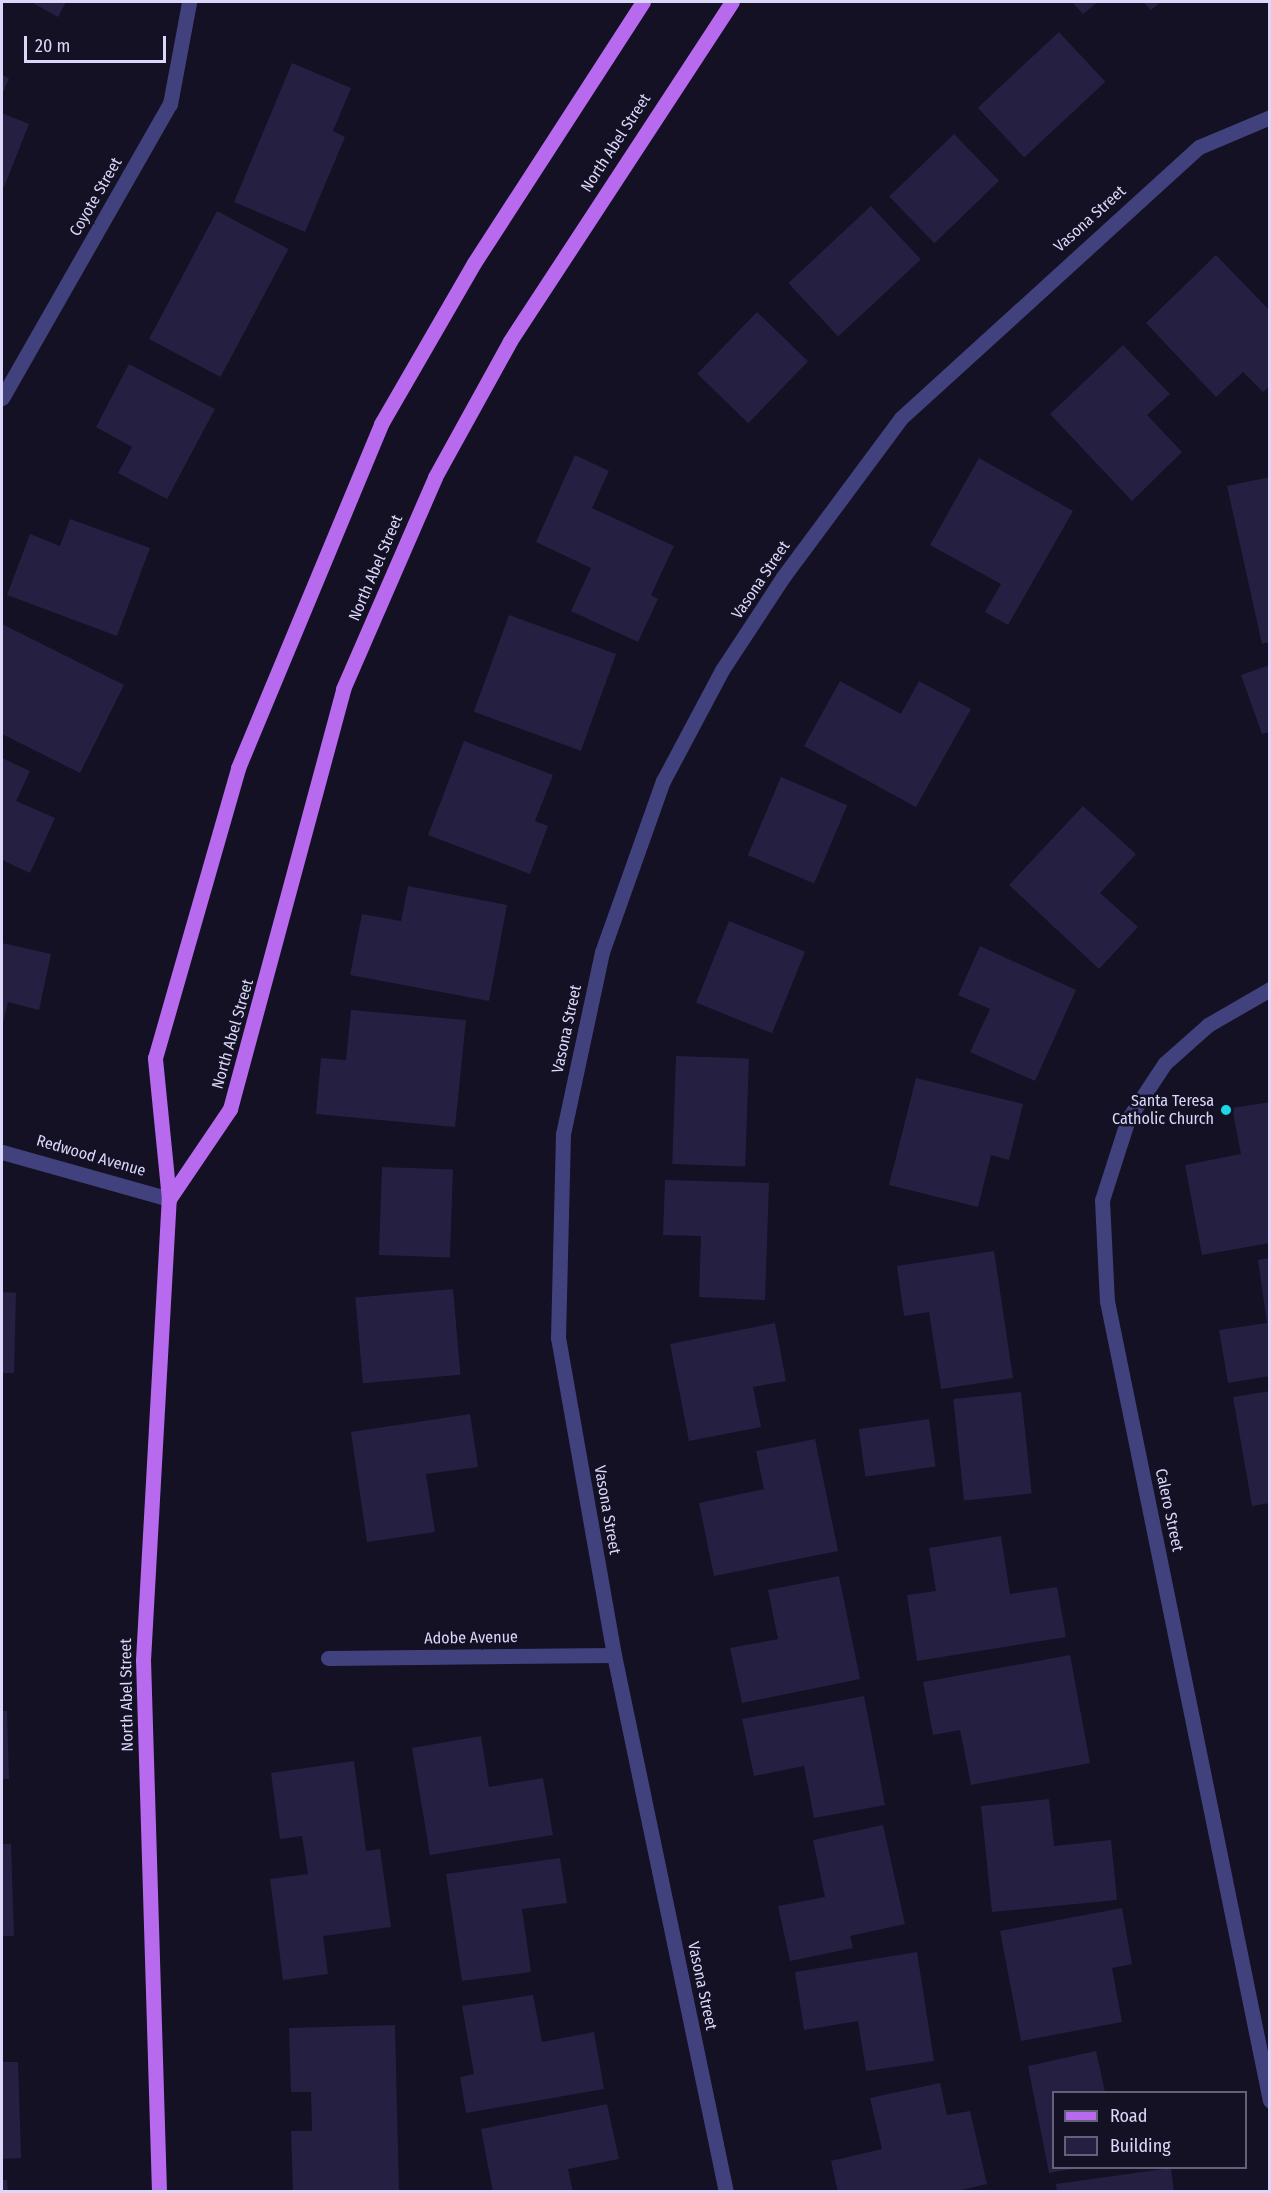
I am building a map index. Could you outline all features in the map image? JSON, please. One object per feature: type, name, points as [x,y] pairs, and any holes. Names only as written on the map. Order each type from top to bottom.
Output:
[{"type":"main road","name":"North Abel Street","points":[[159,2192],[143,1660],[169,1198],[155,1058],[238,768],[381,424],[474,263],[643,2]]},
{"type":"main road","name":"North Abel Street","points":[[169,1198],[230,1109],[343,689],[435,477],[510,341],[732,2]]},
{"type":"street","name":"Coyote Street","points":[[2,398],[170,104],[189,2]]},
{"type":"street","name":"Vasona Street","points":[[726,2192],[614,1655],[558,1338],[557,1224],[563,1134],[602,952],[663,781],[722,670],[783,577],[901,418],[1199,147],[1269,117]]},
{"type":"street","name":"Calero Street","points":[[1269,989],[1208,1025],[1165,1063],[1128,1119],[1102,1200],[1107,1301],[1269,2101]]},
{"type":"street","name":"Redwood Avenue","points":[[2,1152],[169,1198]]},
{"type":"street","name":"Adobe Avenue","points":[[327,1658],[614,1655]]},
{"type":"building","points":[[31,2],[66,2],[58,17]]},
{"type":"building","points":[[1072,2],[1098,2],[1083,14]]},
{"type":"building","points":[[1143,2],[1161,2],[1151,10]]},
{"type":"building","points":[[1059,32],[1105,82],[1024,157],[978,108]]},
{"type":"building","points":[[292,63],[351,88],[333,131],[345,137],[305,232],[234,202]]},
{"type":"building","points":[[2,75],[9,78],[2,95]]},
{"type":"building","points":[[2,113],[29,124],[4,187],[2,186]]},
{"type":"building","points":[[954,134],[999,181],[934,243],[889,197]]},
{"type":"building","points":[[871,206],[921,259],[838,336],[788,283]]},
{"type":"building","points":[[217,211],[289,249],[220,377],[149,339]]},
{"type":"building","points":[[1216,255],[1270,311],[1270,386],[1263,392],[1243,372],[1216,397],[1146,323]]},
{"type":"building","points":[[757,312],[808,361],[748,423],[697,374]]},
{"type":"building","points":[[1123,345],[1170,394],[1147,415],[1182,452],[1132,501],[1050,414]]},
{"type":"building","points":[[129,364],[215,409],[167,499],[118,473],[132,447],[96,427]]},
{"type":"building","points":[[575,455],[609,471],[592,508],[674,546],[651,595],[658,599],[638,642],[571,611],[591,568],[536,542]]},
{"type":"building","points":[[979,458],[1073,511],[1008,625],[985,612],[1001,584],[930,545]]},
{"type":"building","points":[[1270,477],[1270,642],[1262,644],[1227,486]]},
{"type":"building","points":[[70,519],[150,548],[117,636],[7,595],[30,534],[60,546]]},
{"type":"building","points":[[509,615],[616,654],[581,751],[474,712]]},
{"type":"building","points":[[2,624],[124,685],[80,773],[2,734]]},
{"type":"building","points":[[1270,665],[1270,732],[1262,734],[1241,675]]},
{"type":"building","points":[[840,681],[901,714],[919,681],[971,709],[916,807],[804,746]]},
{"type":"building","points":[[464,741],[553,775],[535,821],[548,826],[530,874],[428,835]]},
{"type":"building","points":[[2,758],[30,771],[16,801],[55,818],[30,873],[2,860]]},
{"type":"building","points":[[781,777],[847,805],[814,883],[748,855]]},
{"type":"building","points":[[1083,806],[1136,854],[1100,893],[1138,927],[1099,969],[1009,885]]},
{"type":"building","points":[[408,886],[507,905],[489,1001],[350,975],[362,914],[401,921]]},
{"type":"building","points":[[729,921],[805,952],[772,1033],[696,1003]]},
{"type":"building","points":[[2,943],[51,954],[39,1010],[8,1002],[2,1027]]},
{"type":"building","points":[[980,946],[1076,990],[1035,1081],[970,1052],[990,1009],[958,995]]},
{"type":"building","points":[[351,1010],[466,1020],[455,1127],[316,1114],[321,1058],[346,1060]]},
{"type":"building","points":[[676,1056],[749,1059],[745,1166],[672,1164]]},
{"type":"building","points":[[916,1078],[1023,1104],[1009,1160],[991,1155],[978,1207],[889,1185]]},
{"type":"building","points":[[1270,1102],[1270,1243],[1202,1255],[1185,1165],[1241,1154],[1232,1108]]},
{"type":"building","points":[[382,1167],[453,1169],[450,1257],[379,1255]]},
{"type":"building","points":[[665,1180],[769,1183],[765,1300],[699,1297],[701,1236],[663,1235]]},
{"type":"building","points":[[994,1251],[1013,1378],[941,1389],[929,1312],[904,1316],[897,1266]]},
{"type":"building","points":[[1270,1258],[1270,1376],[1228,1383],[1219,1330],[1267,1323],[1258,1260]]},
{"type":"building","points":[[453,1289],[460,1375],[363,1383],[355,1298]]},
{"type":"building","points":[[2,1292],[16,1293],[14,1373],[2,1373]]},
{"type":"building","points":[[775,1323],[786,1381],[753,1387],[761,1427],[689,1441],[670,1344]]},
{"type":"building","points":[[1270,1391],[1270,1503],[1252,1506],[1233,1397]]},
{"type":"building","points":[[1021,1392],[1032,1493],[964,1501],[953,1399]]},
{"type":"building","points":[[470,1414],[478,1467],[426,1474],[435,1532],[367,1542],[351,1432]]},
{"type":"building","points":[[929,1419],[936,1467],[865,1476],[859,1429]]},
{"type":"building","points":[[815,1439],[838,1551],[714,1576],[699,1503],[764,1489],[756,1451]]},
{"type":"building","points":[[1001,1536],[1010,1594],[1057,1587],[1066,1637],[917,1661],[907,1595],[936,1591],[929,1548]]},
{"type":"building","points":[[839,1576],[860,1679],[742,1703],[730,1648],[778,1639],[768,1590]]},
{"type":"building","points":[[1070,1655],[1090,1763],[971,1785],[960,1730],[933,1735],[923,1682]]},
{"type":"building","points":[[864,1696],[885,1805],[814,1818],[804,1766],[754,1776],[742,1719]]},
{"type":"building","points":[[2,1711],[7,1711],[9,1779],[2,1779]]},
{"type":"building","points":[[481,1736],[489,1787],[543,1778],[553,1835],[430,1855],[412,1748]]},
{"type":"building","points":[[354,1761],[366,1851],[380,1849],[391,1927],[323,1936],[328,1974],[283,1980],[270,1879],[308,1874],[302,1836],[280,1839],[271,1773]]},
{"type":"building","points":[[1049,1799],[1054,1846],[1111,1840],[1117,1900],[992,1912],[981,1806]]},
{"type":"building","points":[[883,1825],[905,1924],[850,1936],[853,1948],[790,1961],[778,1906],[825,1897],[813,1840]]},
{"type":"building","points":[[2,1844],[11,1844],[14,1936],[2,1936]]},
{"type":"building","points":[[560,1858],[567,1903],[522,1909],[531,1972],[462,1981],[446,1874]]},
{"type":"building","points":[[1122,1908],[1132,1964],[1112,1968],[1122,2022],[1021,2041],[1000,1931]]},
{"type":"building","points":[[917,1952],[934,2061],[866,2071],[858,2021],[804,2030],[795,1972]]},
{"type":"building","points":[[533,1995],[542,2042],[594,2032],[604,2089],[466,2113],[460,2077],[474,2074],[462,2006]]},
{"type":"building","points":[[395,2025],[399,2192],[293,2192],[291,2131],[312,2131],[311,2092],[291,2092],[289,2028]]},
{"type":"building","points":[[1096,2051],[1105,2091],[1052,2091],[1052,2169],[1072,2169],[1049,2173],[1028,2066]]},
{"type":"building","points":[[2,2062],[18,2062],[21,2158],[2,2159]]},
{"type":"building","points":[[940,2083],[947,2115],[970,2111],[987,2184],[953,2192],[838,2192],[831,2161],[882,2149],[870,2098]]},
{"type":"building","points":[[607,2104],[619,2159],[568,2169],[573,2192],[493,2192],[481,2129]]},
{"type":"building","points":[[1171,2169],[1174,2192],[1057,2192],[1056,2184]]},
{"type":"building","points":[[2,2180],[7,2180],[8,2192],[2,2192]]},
{"type":"place","name":"Santa Teresa Catholic Church","points":[[1226,1110]]}]
